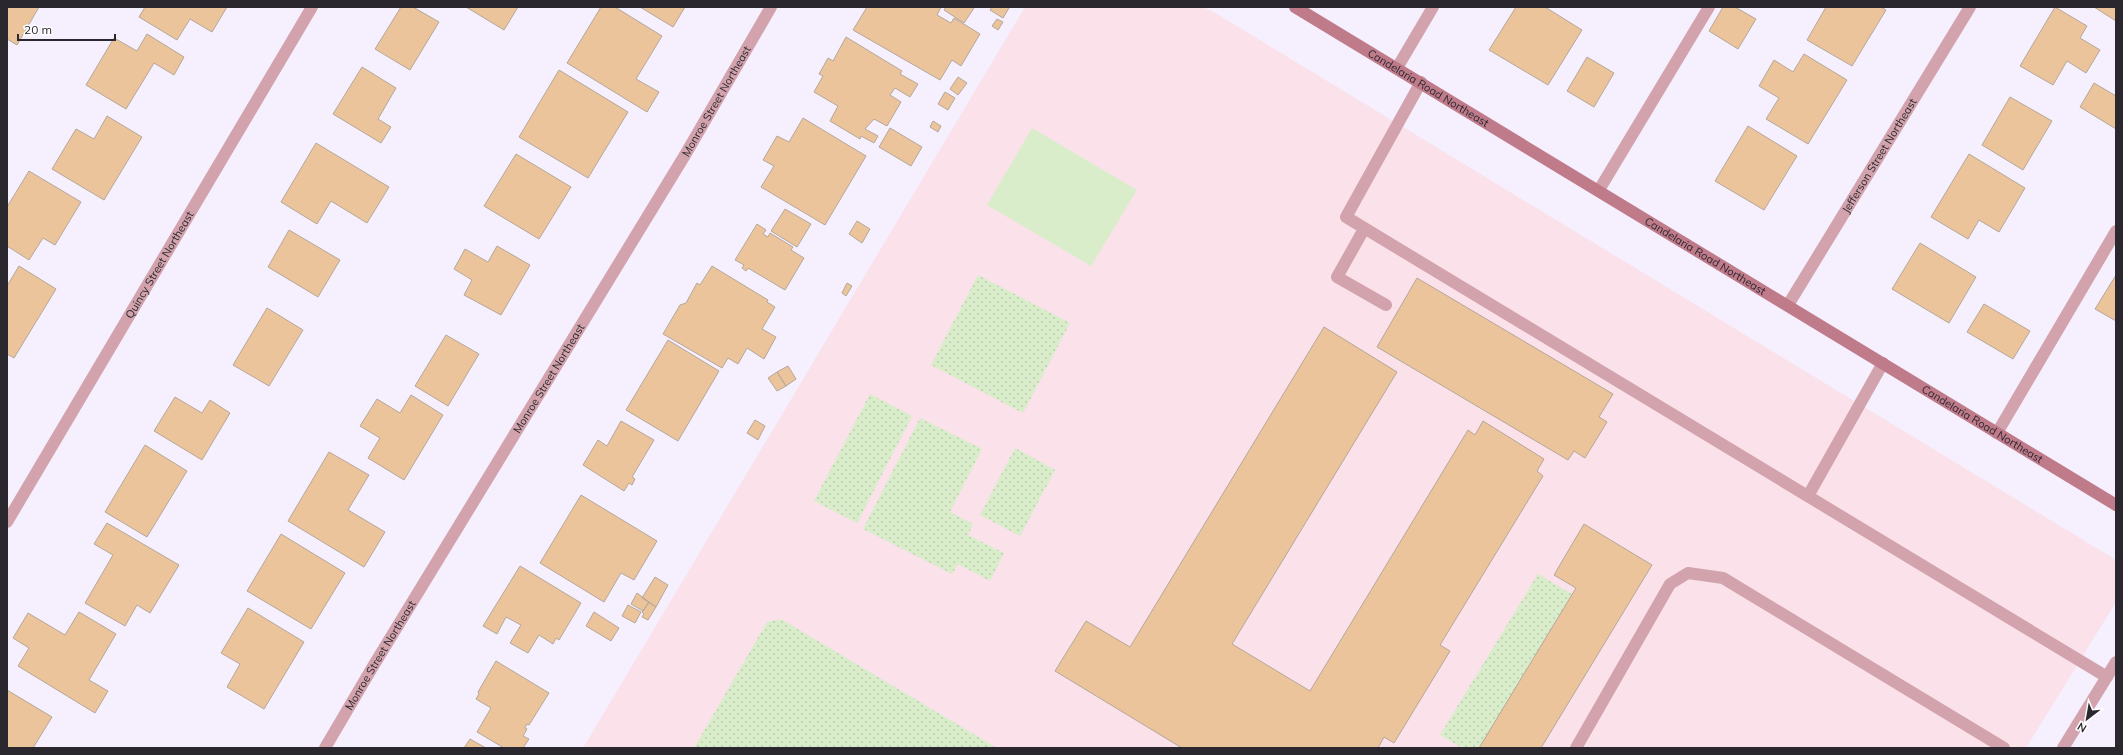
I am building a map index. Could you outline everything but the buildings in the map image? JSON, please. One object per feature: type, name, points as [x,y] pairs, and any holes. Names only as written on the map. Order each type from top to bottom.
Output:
[{"type":"main road","name":"Candelaria Road Northeast","points":[[1295,7],[1600,190],[2116,505]]},
{"type":"street","name":"Quincy Street Northeast","points":[[7,522],[312,7]]},
{"type":"street","name":"Monroe Street Northeast","points":[[325,748],[372,668],[685,155],[771,7]]},
{"type":"street","points":[[1397,68],[1433,7]]},
{"type":"street","points":[[1600,190],[1709,7]]},
{"type":"street","name":"Jefferson Street Northeast","points":[[1788,305],[1970,7]]},
{"type":"street","points":[[1421,82],[1346,217],[2107,677]]},
{"type":"street","points":[[1364,229],[1337,277],[1386,305]]},
{"type":"street","points":[[1997,433],[2116,231]]},
{"type":"street","points":[[1808,496],[1883,363]]},
{"type":"street","points":[[1576,748],[1670,584],[1688,573],[1723,578],[2004,748]]},
{"type":"street","points":[[2063,748],[2116,662]]},
{"type":"shaded area","points":[[1025,7],[1203,7],[1217,14],[2116,560],[2116,602],[2026,748],[583,748]]},
{"type":"green space","points":[[1032,128],[1137,190],[1091,266],[987,205]]},
{"type":"green space","points":[[978,275],[1070,323],[1023,413],[931,365]]},
{"type":"green space","points":[[870,394],[912,416],[857,523],[814,501]]},
{"type":"green space","points":[[920,418],[982,449],[950,512],[973,524],[968,535],[1004,553],[990,581],[958,564],[952,574],[863,529]]},
{"type":"green space","points":[[1015,448],[1055,470],[1020,536],[980,515]]},
{"type":"green space","points":[[1538,574],[1572,594],[1479,748],[1462,748],[1440,735]]},
{"type":"green space","points":[[781,619],[997,748],[694,748],[767,622]]}]
